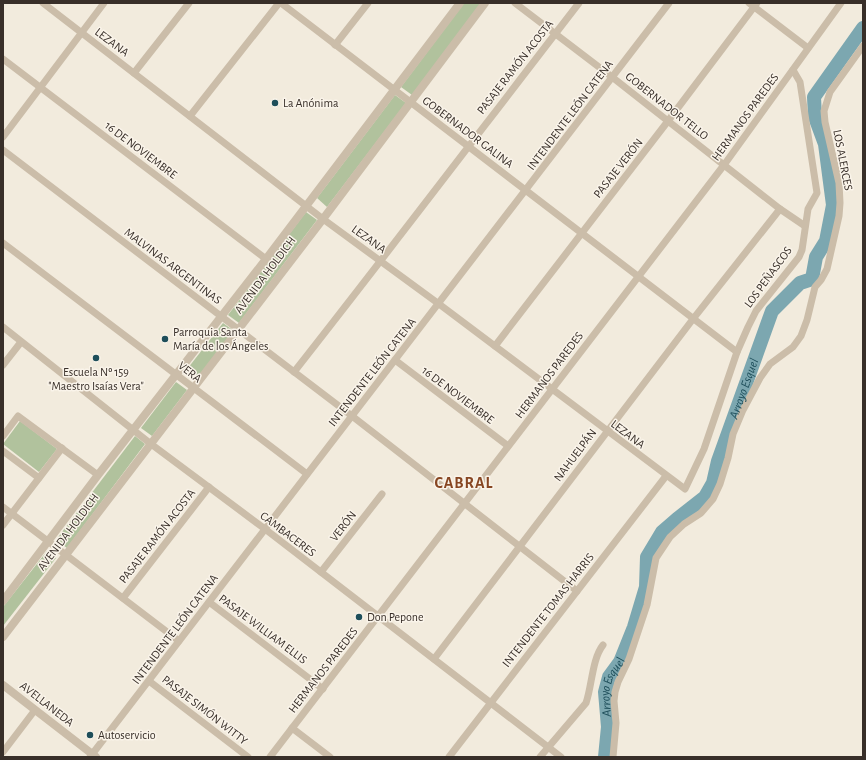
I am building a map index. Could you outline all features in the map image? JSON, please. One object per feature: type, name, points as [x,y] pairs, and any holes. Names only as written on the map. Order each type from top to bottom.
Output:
[{"type":"street","name":"LEZANA","points":[[43,3],[324,219],[685,489]]},
{"type":"street","points":[[3,137],[104,3]]},
{"type":"street","points":[[134,73],[189,3]]},
{"type":"street","points":[[190,116],[280,3]]},
{"type":"street","name":"GOBERNADOR GALINA","points":[[280,3],[737,352]]},
{"type":"street","points":[[335,45],[368,3]]},
{"type":"street","name":"AVENIDA HOLDICH","points":[[3,601],[98,475],[222,317],[460,3]]},
{"type":"street","name":"AVENIDA HOLDICH","points":[[3,637],[324,219],[485,3]]},
{"type":"street","name":"GOBERNADOR TELLO","points":[[514,3],[612,77],[780,209],[805,226]]},
{"type":"street","name":"PASAJE RAMÓN ACOSTA","points":[[294,372],[579,3]]},
{"type":"street","name":"INTENDENTE LEÓN CATENA","points":[[93,756],[179,641],[669,3]]},
{"type":"street","name":"HERMANOS PAREDES","points":[[270,757],[379,617],[551,389],[724,165],[841,3]]},
{"type":"street","points":[[754,4],[808,48]]},
{"type":"street","name":"PASAJE VERÓN","points":[[495,346],[668,121],[754,4]]},
{"type":"street","name":"LOS ALERCES","points":[[613,757],[616,723],[614,701],[615,692],[629,660],[648,604],[656,558],[670,537],[684,524],[701,513],[713,499],[720,484],[738,423],[760,378],[770,364],[793,347],[801,336],[807,320],[815,287],[827,269],[839,216],[840,196],[839,183],[825,122],[824,111],[830,92],[863,46]]},
{"type":"street","name":"16 DE NOVIEMBRE","points":[[3,59],[266,259]]},
{"type":"street","name":"LOS PEÑASCOS","points":[[685,489],[704,449],[737,352],[748,327],[756,311],[799,257],[802,250],[808,209],[817,193],[800,82],[793,70]]},
{"type":"street","name":"MALVINAS ARGENTINAS","points":[[3,150],[352,416],[577,591]]},
{"type":"street","name":"NAHUELPÁN","points":[[434,659],[693,319],[780,209]]},
{"type":"street","name":"VERA","points":[[3,244],[307,474]]},
{"type":"street","name":"CAMBACERES","points":[[3,328],[150,444],[265,529],[561,757]]},
{"type":"street","points":[[3,365],[21,342]]},
{"type":"street","name":"16 DE NOVIEMBRE","points":[[395,360],[508,446]]},
{"type":"street","points":[[3,436],[18,416],[98,475]]},
{"type":"street","points":[[3,525],[62,448]]},
{"type":"street","points":[[3,451],[39,478]]},
{"type":"street","name":"INTENDENTE TOMAS HARRIS","points":[[449,757],[666,476]]},
{"type":"street","name":"PASAJE RAMÓN ACOSTA","points":[[123,598],[209,488]]},
{"type":"street","name":"VERÓN","points":[[321,572],[382,494]]},
{"type":"street","points":[[3,507],[179,641]]},
{"type":"street","name":"PASAJE WILLIAM ELLIS","points":[[209,602],[323,689]]},
{"type":"street","points":[[540,757],[586,703],[599,649],[603,645]]},
{"type":"street","name":"PASAJE SIMÓN WITTY","points":[[149,681],[248,757]]},
{"type":"street","name":"AVELLANEDA","points":[[3,685],[93,756]]},
{"type":"street","points":[[3,752],[35,710]]},
{"type":"street","points":[[292,728],[330,757]]},
{"type":"green space","points":[[464,3],[481,3],[412,95],[401,87]]},
{"type":"green space","points":[[395,95],[406,103],[327,207],[317,198]]},
{"type":"green space","points":[[306,212],[317,220],[239,323],[228,315]]},
{"type":"green space","points":[[223,323],[234,331],[199,377],[188,368]]},
{"type":"green space","points":[[176,382],[187,390],[152,436],[141,428]]},
{"type":"green space","points":[[20,421],[57,449],[39,472],[3,444]]},
{"type":"green space","points":[[135,436],[145,444],[67,548],[56,540]]},
{"type":"green space","points":[[47,551],[56,558],[3,626],[3,607]]},
{"type":"waterway","name":"Arroyo Esquel","points":[[605,757],[608,727],[605,692],[609,677],[620,662],[634,627],[646,587],[647,557],[662,532],[705,497],[713,483],[718,461],[772,311],[800,283],[812,279],[816,257],[826,241],[833,205],[825,144],[815,117],[814,97],[863,28]]},
{"type":"place","name":"La Anónima","points":[[275,103]]},
{"type":"place","name":"Parroquia Santa María de los Ángeles","points":[[165,339]]},
{"type":"place","name":"Escuela Nº 159 \"Maestro Isaías Vera\"","points":[[96,358]]},
{"type":"place","name":"Don Pepone","points":[[359,617]]},
{"type":"place","name":"Autoservicio","points":[[90,735]]},
{"type":"district","name":"CABRAL","points":[[464,483]]}]
